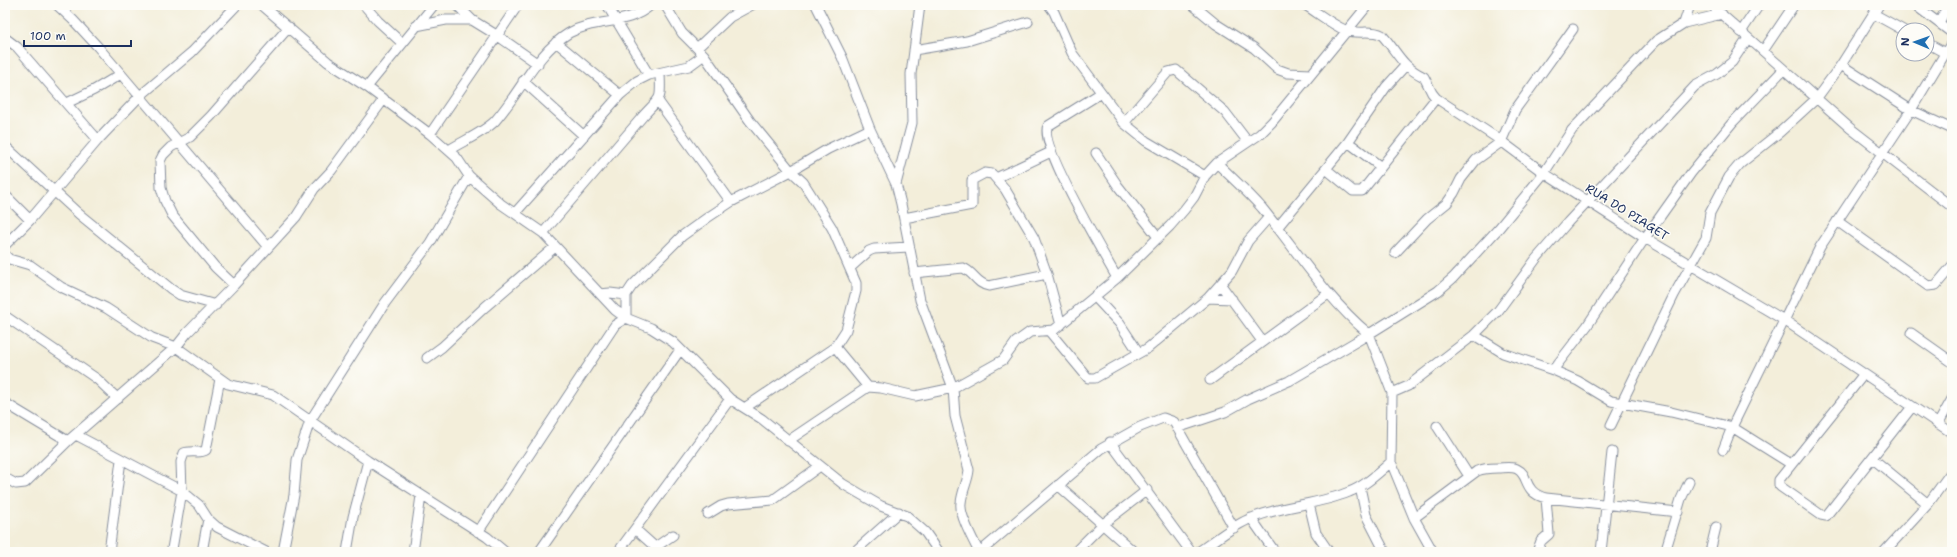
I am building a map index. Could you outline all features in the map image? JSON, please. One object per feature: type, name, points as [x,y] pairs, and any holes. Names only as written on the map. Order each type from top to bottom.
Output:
[{"type":"street","points":[[57,5],[73,20],[122,74],[268,246]]},
{"type":"street","points":[[5,245],[30,220],[98,140],[140,96],[192,52],[237,5]]},
{"type":"street","points":[[262,5],[328,62],[384,99],[449,150],[470,176],[501,204],[542,233],[615,310],[626,318],[651,328],[673,342],[730,399],[746,407],[762,419],[843,484],[881,506],[907,516],[925,532],[939,552]]},
{"type":"street","points":[[364,5],[402,44]]},
{"type":"street","points":[[367,87],[434,5]]},
{"type":"street","points":[[458,5],[472,20],[538,64]]},
{"type":"street","points":[[430,134],[518,5]]},
{"type":"street","points":[[607,5],[649,75]]},
{"type":"street","points":[[449,150],[485,129],[494,121],[556,42],[580,28],[594,23],[638,15],[651,5]]},
{"type":"street","points":[[665,5],[682,33],[704,56],[750,121],[791,171],[803,182],[832,228],[856,283],[856,291],[846,330],[835,348],[746,407]]},
{"type":"street","points":[[697,48],[730,17],[752,5]]},
{"type":"street","points":[[816,5],[849,74],[870,129],[896,184],[920,300],[953,388],[956,416],[969,470],[960,505],[962,514],[979,552],[1110,442],[1140,427],[1163,418],[1174,422],[1234,528]]},
{"type":"street","points":[[896,184],[912,124],[911,74],[920,5]]},
{"type":"street","points":[[1193,5],[1216,24],[1254,48],[1277,70],[1288,73],[1312,74]]},
{"type":"street","name":"RUA DO PIAGET","points":[[1305,5],[1346,30],[1361,33],[1377,33],[1382,36],[1405,66],[1424,77],[1436,98],[1501,142],[1544,174],[1645,238],[1692,264],[1784,320],[1952,433]]},
{"type":"street","points":[[788,441],[868,387],[881,388],[915,396],[953,388],[1003,360],[1016,342],[1030,332],[1049,331],[1061,325],[1117,278],[1158,238],[1184,210],[1194,197],[1205,176],[1217,163],[1260,134],[1272,122],[1368,5]]},
{"type":"street","points":[[1684,23],[1690,5]]},
{"type":"street","points":[[1711,5],[1816,99],[1952,207]]},
{"type":"street","points":[[1392,393],[1408,386],[1474,335],[1498,311],[1536,259],[1587,201],[1695,86],[1717,74],[1732,62],[1759,5]]},
{"type":"street","points":[[1763,51],[1794,5]]},
{"type":"street","points":[[1611,425],[1674,295],[1706,238],[1710,213],[1735,168],[1780,132],[1816,99],[1842,65],[1879,5]]},
{"type":"street","points":[[1915,5],[1952,33]]},
{"type":"street","points":[[1939,23],[1948,5]]},
{"type":"street","points":[[1054,7],[1072,54],[1124,123],[1146,141],[1205,176]]},
{"type":"street","points":[[1177,428],[1225,412],[1248,399],[1289,381],[1438,291],[1453,278],[1544,174],[1572,130],[1579,122],[1656,42],[1684,23],[1722,14]]},
{"type":"street","points":[[1874,14],[1895,25]]},
{"type":"street","points":[[416,26],[446,20],[472,20]]},
{"type":"street","points":[[914,50],[968,41],[1028,22]]},
{"type":"street","points":[[234,285],[215,267],[172,215],[164,201],[161,188],[160,161],[163,155],[171,147],[190,137],[211,116],[289,27]]},
{"type":"street","points":[[1395,253],[1427,219],[1447,203],[1461,179],[1476,160],[1501,142],[1515,110],[1573,29]]},
{"type":"street","points":[[5,38],[17,47],[98,140]]},
{"type":"street","points":[[556,42],[620,95]]},
{"type":"street","points":[[1723,450],[1732,427],[1820,247],[1911,110],[1952,42]]},
{"type":"street","points":[[1935,47],[1945,53]]},
{"type":"street","points":[[515,213],[620,95],[637,80],[649,75],[689,66],[704,56]]},
{"type":"street","points":[[1842,65],[1911,110],[1952,129]]},
{"type":"street","points":[[1277,228],[1348,142],[1386,87],[1405,66]]},
{"type":"street","points":[[1124,123],[1168,72],[1176,70],[1225,112],[1248,142]]},
{"type":"street","points":[[1553,370],[1587,326],[1645,238],[1691,173],[1732,123],[1783,70]]},
{"type":"street","points":[[542,233],[643,116],[658,101],[661,93],[660,73]]},
{"type":"street","points":[[67,103],[122,74]]},
{"type":"street","points":[[524,81],[584,136]]},
{"type":"street","points":[[1101,93],[1048,126],[1046,132],[1051,152],[1073,199],[1117,278]]},
{"type":"street","points":[[1326,169],[1353,191],[1357,192],[1365,188],[1436,98]]},
{"type":"street","points":[[5,478],[16,484],[25,483],[68,441],[176,347],[187,333],[216,305],[268,246],[296,217],[314,189],[330,171],[384,99]]},
{"type":"street","points":[[658,101],[731,202]]},
{"type":"street","points":[[626,318],[626,295],[632,286],[682,236],[731,202],[791,171],[824,151],[870,129]]},
{"type":"street","points":[[1348,142],[1381,167]]},
{"type":"street","points":[[5,146],[54,191],[171,289],[186,297],[216,305]]},
{"type":"street","points":[[996,178],[1051,152]]},
{"type":"street","points":[[1096,154],[1118,186],[1158,238]]},
{"type":"street","points":[[1217,163],[1255,200],[1328,294],[1369,334],[1392,393],[1391,462],[1414,518],[1433,552]]},
{"type":"street","points":[[904,218],[970,206],[973,203],[972,180],[990,172],[996,178],[1029,229],[1047,274],[1061,325]]},
{"type":"street","points":[[284,552],[294,495],[297,460],[310,421],[385,303],[430,244],[470,176]]},
{"type":"street","points":[[5,195],[30,220]]},
{"type":"street","points":[[1049,331],[1088,378],[1092,379],[1157,342],[1208,298],[1221,285],[1236,265],[1248,241],[1269,217]]},
{"type":"street","points":[[1837,221],[1928,286],[1936,285],[1952,266]]},
{"type":"street","points":[[427,358],[442,347],[485,307],[555,247]]},
{"type":"street","points":[[850,268],[874,248],[909,247]]},
{"type":"street","points":[[5,255],[15,262],[30,265],[61,287],[84,296],[106,308],[152,338],[176,347],[220,378],[238,387],[273,394],[368,461],[478,532],[505,552]]},
{"type":"street","points":[[914,273],[964,268],[979,284],[989,286],[1047,274]]},
{"type":"street","points":[[1221,285],[1262,341]]},
{"type":"street","points":[[600,294],[610,292],[626,295]]},
{"type":"street","points":[[1210,380],[1328,294]]},
{"type":"street","points":[[1095,297],[1120,324],[1139,353]]},
{"type":"street","points":[[1208,298],[1232,299]]},
{"type":"street","points":[[615,310],[616,325]]},
{"type":"street","points":[[5,316],[58,354],[97,379],[118,399]]},
{"type":"street","points":[[478,532],[616,325],[626,318]]},
{"type":"street","points":[[1911,333],[1952,362]]},
{"type":"street","points":[[1474,335],[1503,353],[1553,370],[1578,381],[1611,401],[1622,402],[1732,427],[1791,464]]},
{"type":"street","points":[[835,348],[868,387]]},
{"type":"street","points":[[539,552],[680,350]]},
{"type":"street","points":[[1864,374],[1791,464],[1779,480],[1779,485],[1825,516],[1912,406]]},
{"type":"street","points":[[172,549],[182,491],[181,462],[183,454],[187,452],[202,452],[206,450],[220,378]]},
{"type":"street","points":[[618,552],[730,399]]},
{"type":"street","points":[[1938,424],[1952,399]]},
{"type":"street","points":[[5,403],[68,441]]},
{"type":"street","points":[[1437,426],[1469,476]]},
{"type":"street","points":[[76,435],[182,491],[199,505],[208,519],[217,527],[266,552]]},
{"type":"street","points":[[1110,442],[1147,490],[1191,552]]},
{"type":"street","points":[[1601,552],[1612,452]]},
{"type":"street","points":[[1872,458],[1928,504]]},
{"type":"street","points":[[108,552],[121,460]]},
{"type":"street","points":[[347,552],[352,517],[368,461]]},
{"type":"street","points":[[1198,552],[1251,518],[1350,492],[1360,487],[1391,462]]},
{"type":"street","points":[[708,514],[721,506],[728,504],[773,500],[820,466]]},
{"type":"street","points":[[1414,518],[1476,471],[1486,468],[1516,468],[1520,472],[1530,490],[1536,496],[1678,512]]},
{"type":"street","points":[[1884,552],[1928,504],[1952,471]]},
{"type":"street","points":[[1666,552],[1689,482]]},
{"type":"street","points":[[1058,485],[1134,552]]},
{"type":"street","points":[[1360,487],[1366,515],[1385,552]]},
{"type":"street","points":[[1075,552],[1103,524],[1147,490]]},
{"type":"street","points":[[413,552],[422,496]]},
{"type":"street","points":[[1537,552],[1541,541],[1549,534],[1546,498]]},
{"type":"street","points":[[1309,504],[1316,533],[1329,552]]},
{"type":"street","points":[[854,552],[899,512]]},
{"type":"street","points":[[1251,518],[1276,552]]},
{"type":"street","points":[[202,552],[208,519]]},
{"type":"street","points":[[1710,552],[1716,527]]},
{"type":"street","points":[[635,529],[654,546],[657,546],[673,535]]}]
